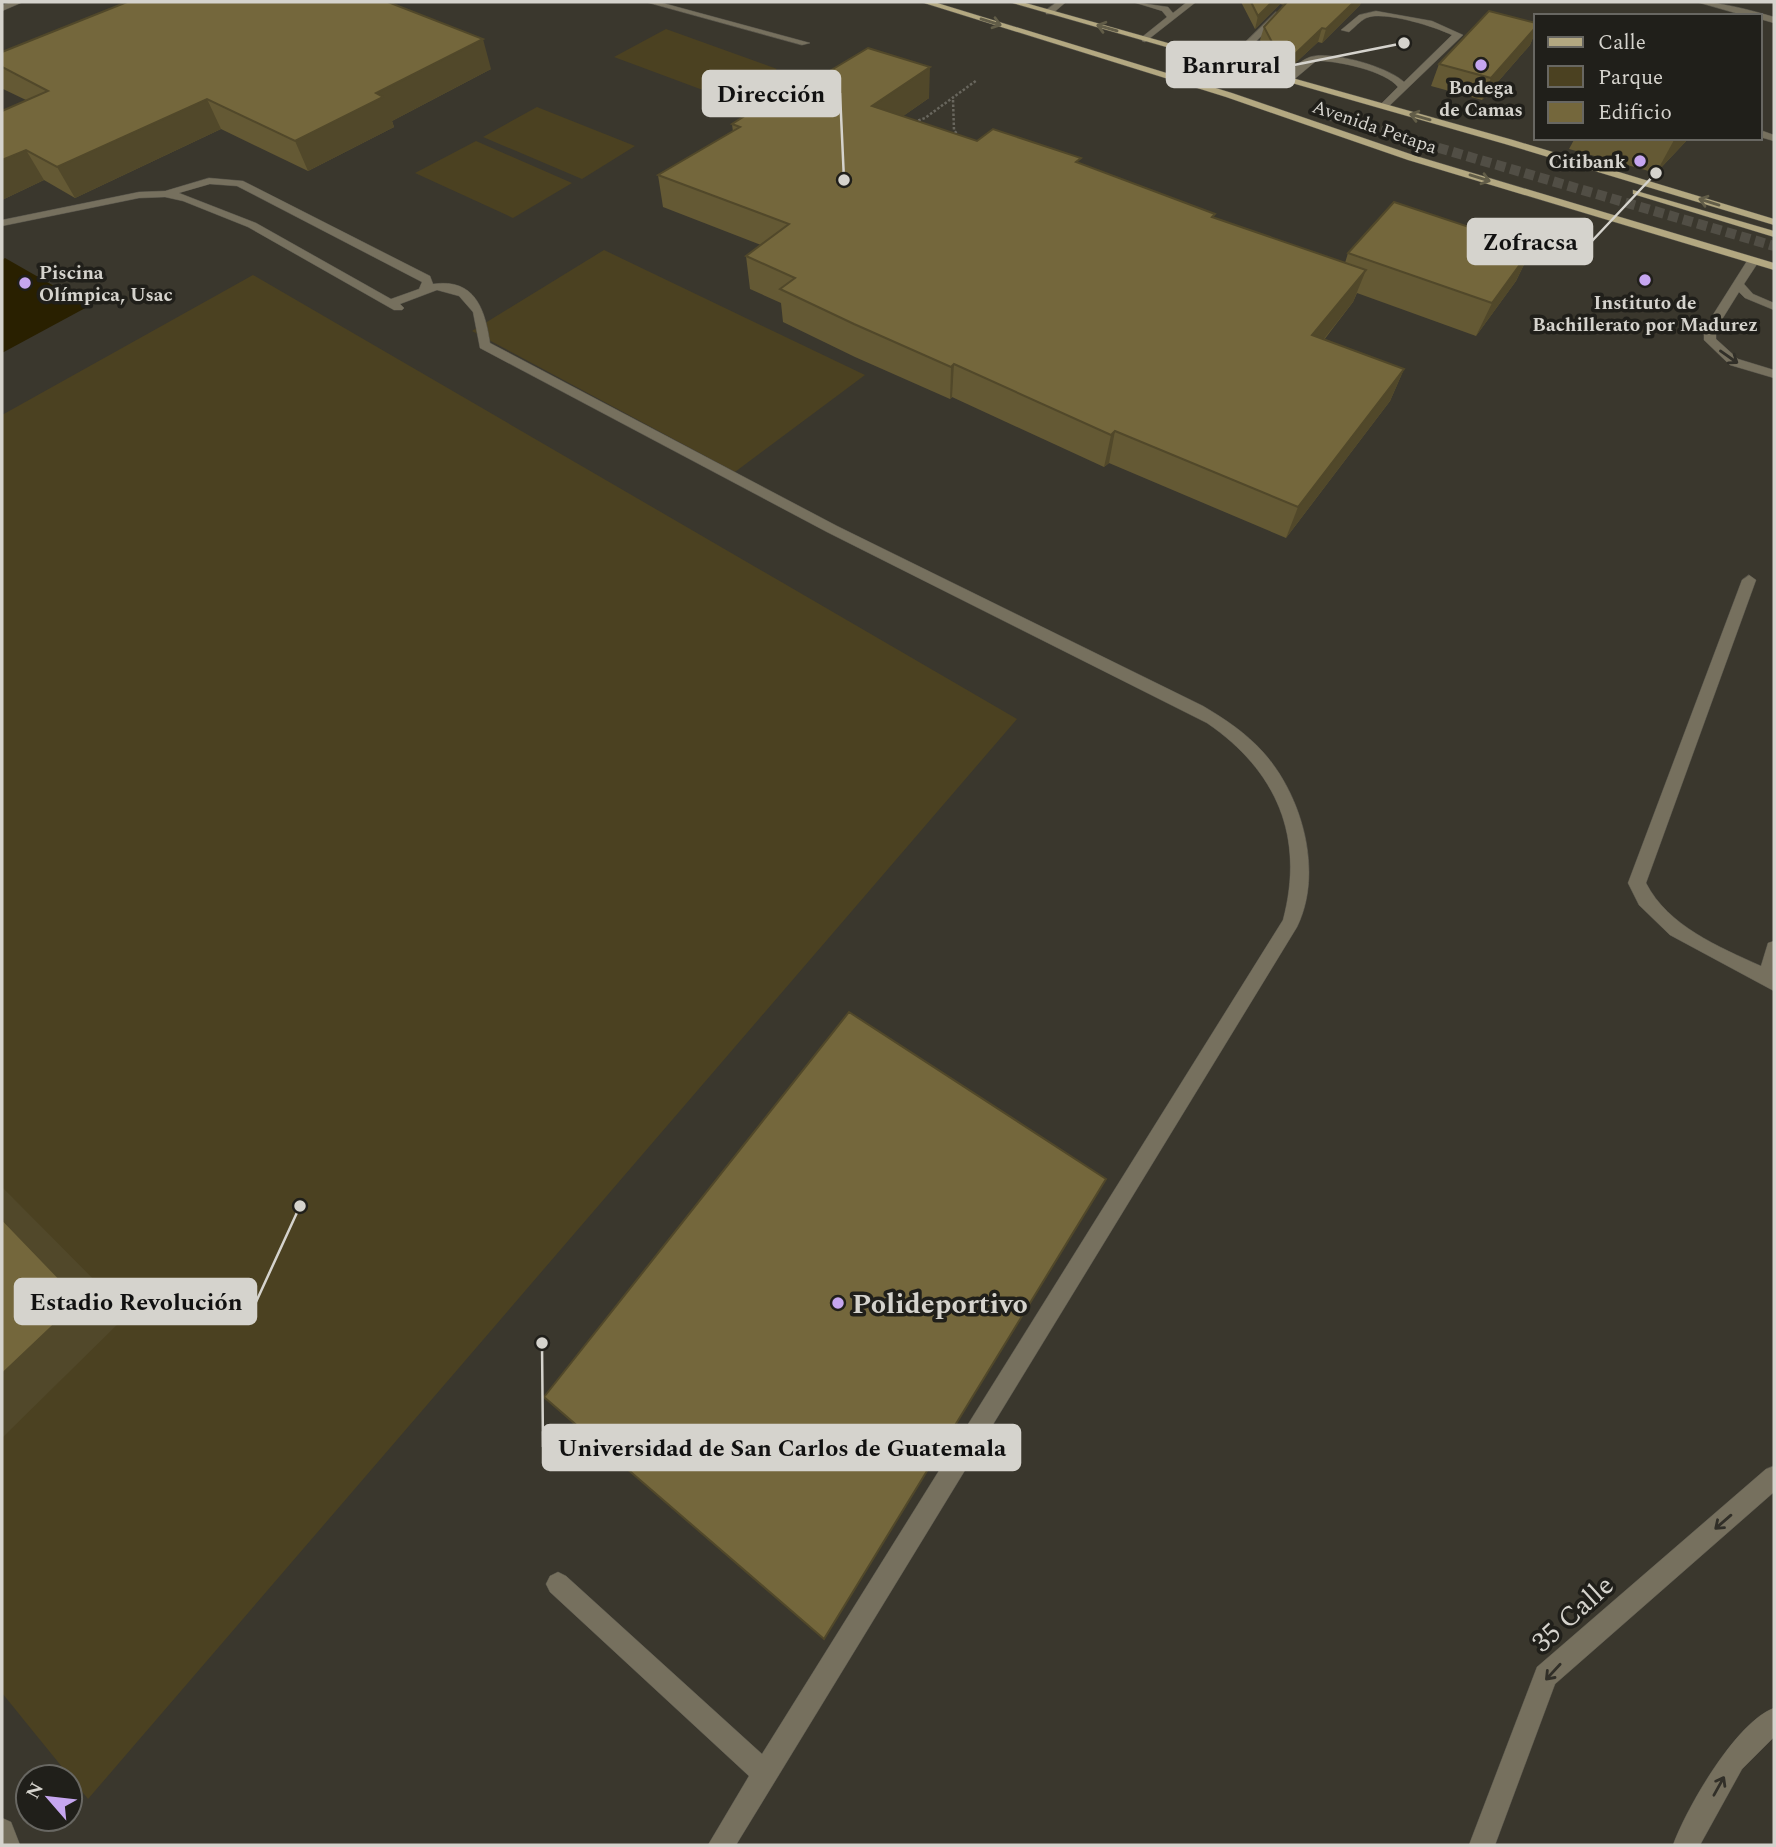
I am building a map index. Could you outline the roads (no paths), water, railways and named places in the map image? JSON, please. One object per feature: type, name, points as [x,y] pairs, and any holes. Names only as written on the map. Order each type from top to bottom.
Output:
[{"type":"main road","name":"Avenida Petapa","points":[[925,2],[1229,95],[1412,158],[1774,267]]},
{"type":"main road","name":"Avenida Petapa","points":[[1013,2],[1508,142],[1774,222]]},
{"type":"main road","points":[[1229,95],[1309,111]]},
{"type":"main road","points":[[1508,142],[1664,202],[1774,234]]},
{"type":"street","points":[[2,8],[19,2]]},
{"type":"street","points":[[650,2],[805,43]]},
{"type":"street","points":[[1049,12],[1062,2]]},
{"type":"street","points":[[1137,2],[1165,9],[1172,17]]},
{"type":"street","points":[[1145,39],[1192,2]]},
{"type":"street","points":[[1701,2],[1751,14]]},
{"type":"street","points":[[1228,63],[1285,8]]},
{"type":"street","points":[[1346,30],[1361,17],[1378,13],[1458,35],[1382,107]]},
{"type":"street","points":[[1288,80],[1308,61],[1317,58],[1333,59],[1391,76],[1403,88]]},
{"type":"street","points":[[2,223],[127,198],[165,194],[209,181],[239,183],[426,278],[428,282],[423,291]]},
{"type":"street","points":[[165,194],[209,205],[241,220],[396,307],[423,291],[443,286],[457,289],[478,309],[484,345],[869,549],[1192,706],[1241,740],[1271,775],[1290,809],[1302,870],[1299,898],[1291,922],[721,1845]]},
{"type":"street","points":[[1753,261],[1710,329],[1710,340],[1734,362],[1774,374]]},
{"type":"street","points":[[1738,285],[1749,296],[1774,307]]},
{"type":"street","points":[[1749,580],[1636,883],[1641,896],[1669,923],[1701,944],[1774,982]]},
{"type":"street","points":[[1774,949],[1770,967],[1774,982]]},
{"type":"street","name":"35 Calle","points":[[1482,1845],[1546,1676],[1774,1477]]},
{"type":"street","points":[[558,1584],[765,1774]]},
{"type":"street","points":[[1685,1845],[1733,1760],[1774,1720]]},
{"type":"street","points":[[2,1831],[8,1845]]},
{"type":"tunnel","points":[[1323,114],[1774,246]]},
{"type":"place","name":"Banrural","points":[[1404,43]]},
{"type":"place","name":"Bodega de Camas","points":[[1481,65]]},
{"type":"place","name":"Citibank","points":[[1640,161]]},
{"type":"place","name":"Zofracsa","points":[[1656,173]]},
{"type":"place","name":"Dirección","points":[[844,180]]},
{"type":"place","name":"Instituto de Bachillerato por Madurez","points":[[1645,280]]},
{"type":"place","name":"Piscina Olímpica, Usac","points":[[25,283]]},
{"type":"place","name":"Estadio Revolución","points":[[300,1206]]},
{"type":"place","name":"Polideportivo","points":[[838,1303]]},
{"type":"place","name":"Universidad de San Carlos de Guatemala","points":[[542,1343]]}]
